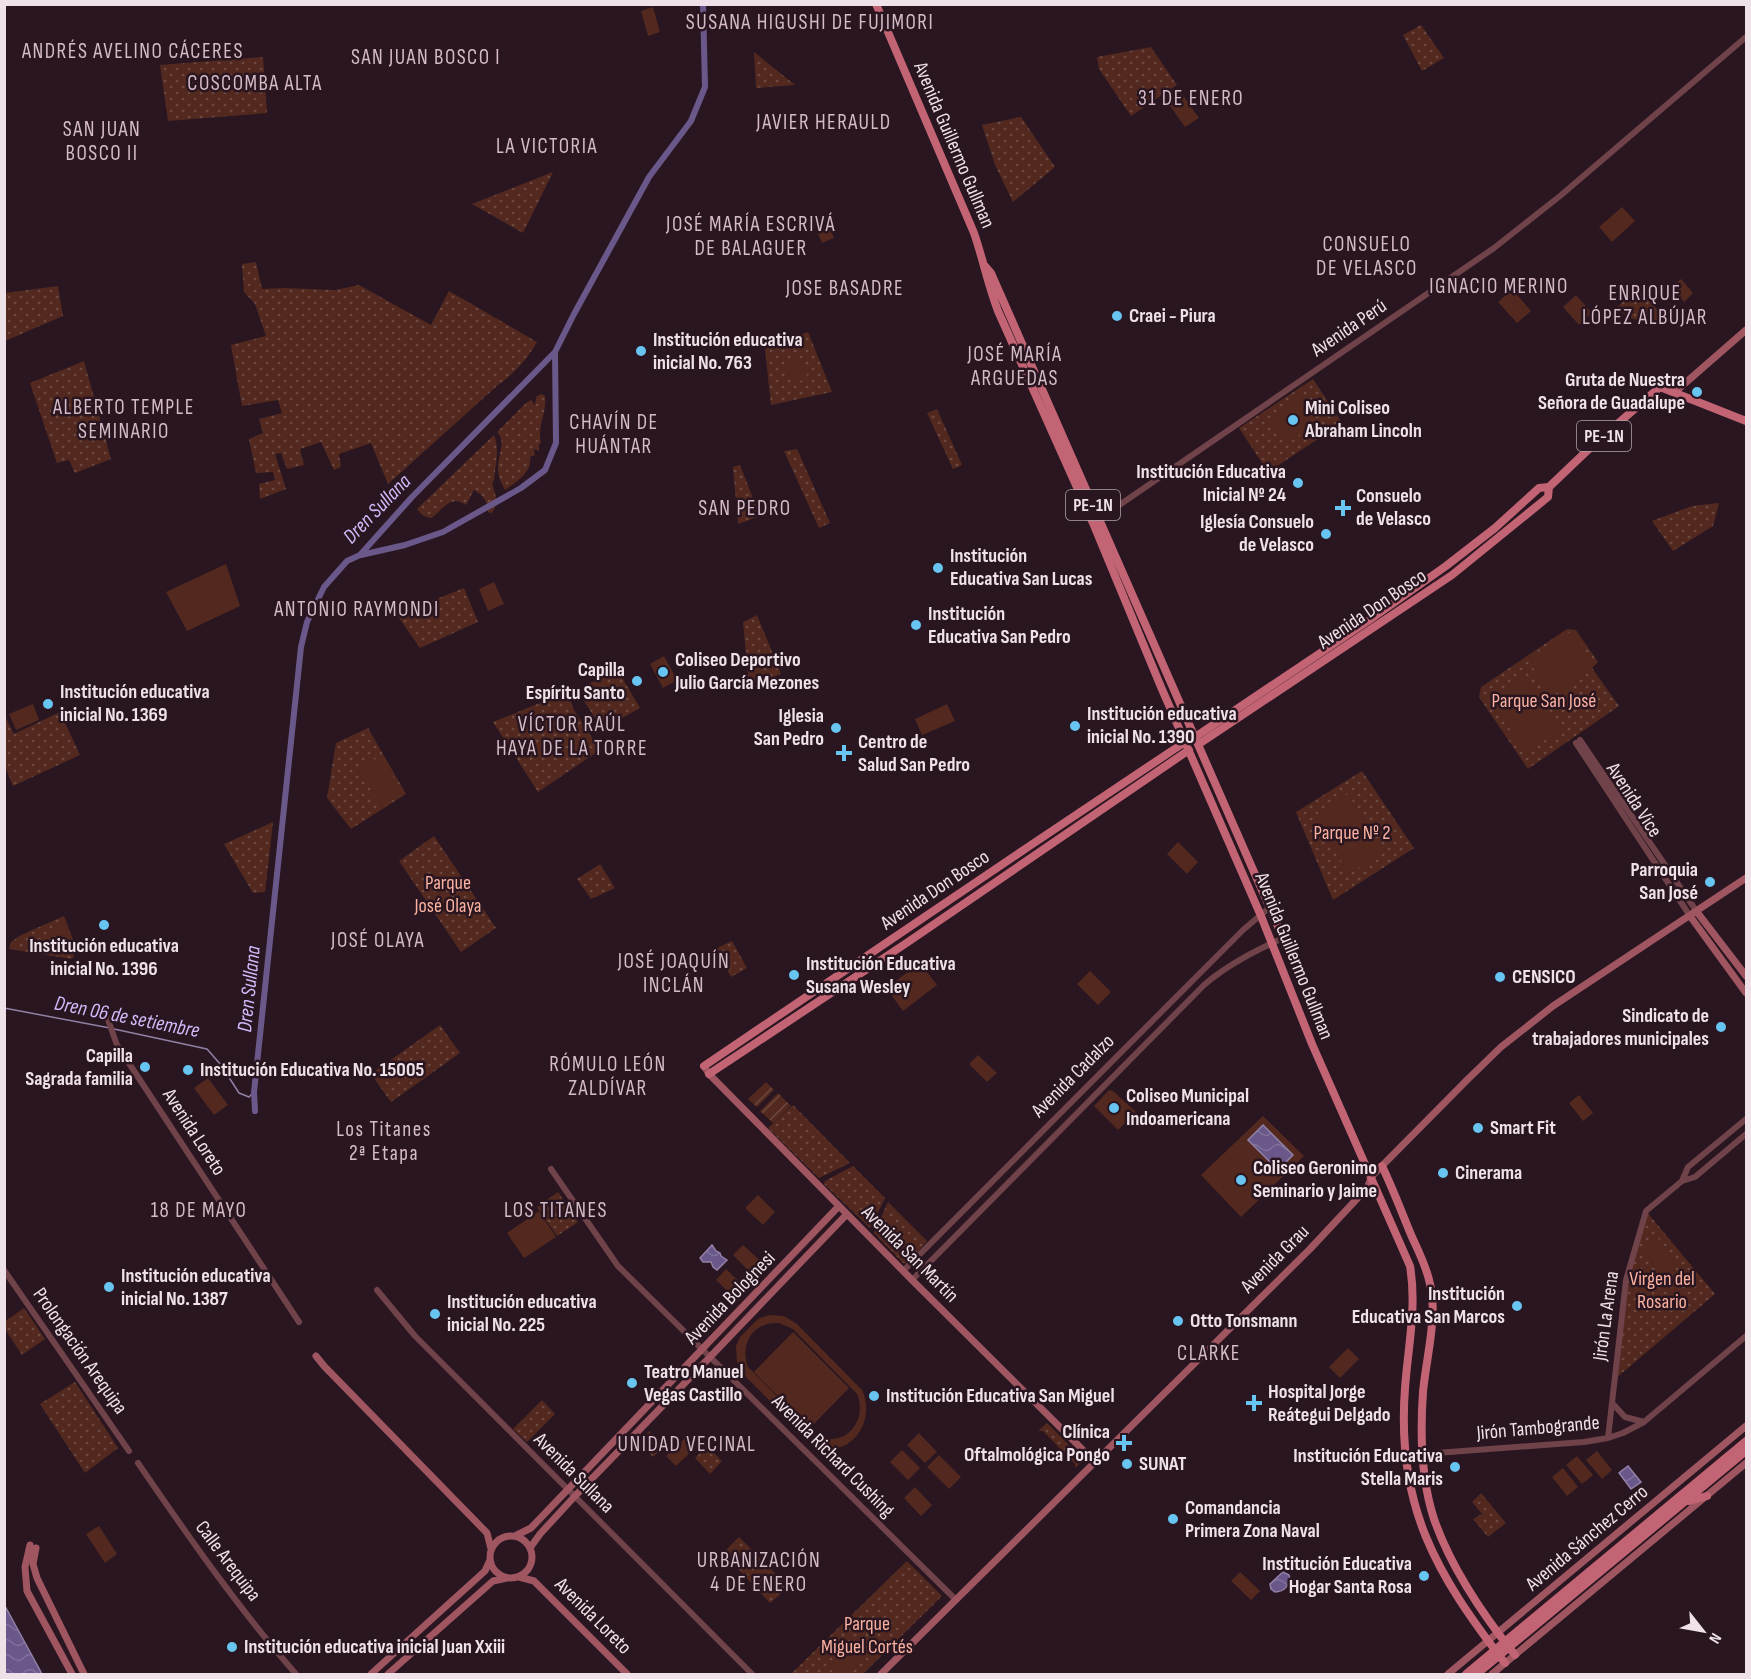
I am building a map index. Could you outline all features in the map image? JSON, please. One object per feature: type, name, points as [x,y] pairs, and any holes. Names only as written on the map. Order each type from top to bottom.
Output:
[{"type":"main road","name":"Avenida Guillermo Gullman","points":[[876,4],[974,233],[985,266],[985,276],[998,311],[1093,523],[1261,916],[1312,1044],[1410,1266],[1414,1287],[1404,1425],[1412,1496],[1419,1522],[1430,1548],[1460,1601],[1505,1664]]},
{"type":"main road","name":"Avenida Guillermo Gullman","points":[[985,266],[991,273],[1283,938]]},
{"type":"main road","points":[[1675,392],[1746,330]]},
{"type":"main road","name":"Avenida Don Bosco","points":[[1197,740],[1446,566],[1495,528],[1539,488],[1549,487],[1660,387],[1675,392]]},
{"type":"main road","name":"PE-1N","points":[[1675,392],[1746,421]]},
{"type":"main road","name":"Avenida Don Bosco","points":[[1197,740],[1374,628],[1472,559],[1548,497],[1549,487]]},
{"type":"main road","points":[[1368,621],[1374,628]]},
{"type":"main road","name":"Avenida Don Bosco","points":[[704,1066],[1028,846],[1187,746]]},
{"type":"main road","name":"Avenida Don Bosco","points":[[709,1074],[898,949],[1187,746]]},
{"type":"main road","points":[[1245,878],[1255,874]]},
{"type":"main road","name":"Avenida Grau","points":[[881,1674],[1310,1249],[1367,1188],[1372,1176],[1501,1047],[1553,1006],[1746,878]]},
{"type":"main road","name":"Avenida Vice","points":[[1693,914],[1746,976]]},
{"type":"main road","name":"Avenida Vice","points":[[1693,914],[1746,993]]},
{"type":"main road","name":"Avenida San Martín","points":[[704,1066],[709,1074],[903,1271],[1095,1462]]},
{"type":"main road","points":[[1383,1166],[1431,1285],[1432,1309],[1424,1390],[1423,1454],[1430,1500],[1444,1541],[1472,1593],[1498,1634],[1515,1655]]},
{"type":"main road","name":"Avenida Bolognesi","points":[[515,1536],[531,1528],[569,1490],[839,1206]]},
{"type":"main road","name":"Avenida Bolognesi","points":[[530,1548],[575,1496],[847,1214]]},
{"type":"main road","points":[[316,1356],[487,1533],[491,1549],[490,1560],[485,1572],[371,1674]]},
{"type":"main road","name":"Avenida Sánchez Cerro","points":[[1448,1674],[1746,1426]]},
{"type":"main road","name":"Avenida Sánchez Cerro","points":[[1477,1674],[1509,1643],[1746,1441]]},
{"type":"main road","name":"Avenida Sánchez Cerro","points":[[1466,1674],[1509,1643],[1746,1451]]},
{"type":"main road","points":[[1492,1674],[1746,1464]]},
{"type":"main road","points":[[1684,1502],[1707,1496]]},
{"type":"main road","points":[[487,1533],[506,1537]]},
{"type":"main road","points":[[388,1674],[493,1581],[519,1577],[530,1566],[532,1554],[530,1548],[515,1536],[497,1541],[491,1549]]},
{"type":"main road","points":[[72,1674],[27,1591],[25,1567],[33,1546],[33,1564],[37,1578],[84,1674]]},
{"type":"main road","points":[[490,1560],[495,1571],[507,1578]]},
{"type":"main road","name":"Avenida Loreto","points":[[530,1566],[534,1581],[627,1674]]},
{"type":"main road","name":"Avenida Loreto","points":[[519,1577],[534,1581]]},
{"type":"street","name":"Avenida Perú","points":[[1100,519],[1494,248],[1560,196],[1746,37]]},
{"type":"street","name":"Avenida Vice","points":[[1578,741],[1693,914]]},
{"type":"street","name":"Avenida Cadalzo","points":[[903,1271],[1243,930],[1270,907]]},
{"type":"street","name":"Avenida Cadalzo","points":[[912,1280],[1204,985],[1227,968],[1283,938]]},
{"type":"street","name":"Avenida Loreto","points":[[107,1017],[117,1045],[299,1322]]},
{"type":"street","name":"Jirón La Arena","points":[[1608,1438],[1626,1280],[1646,1211],[1682,1180],[1688,1167],[1746,1119]]},
{"type":"street","name":"Jirón La Arena","points":[[1682,1180],[1695,1177],[1746,1134]]},
{"type":"street","name":"Avenida Richard Cushing","points":[[551,1169],[618,1266],[956,1600]]},
{"type":"street","name":"Prolongación Arequipa","points":[[4,1270],[129,1451]]},
{"type":"street","name":"Avenida Sullana","points":[[377,1290],[415,1336],[752,1674]]},
{"type":"street","name":"Jirón Tambogrande","points":[[1407,1462],[1423,1454],[1584,1442],[1623,1433],[1644,1422],[1746,1336]]},
{"type":"street","points":[[1612,1404],[1625,1417],[1644,1422]]},
{"type":"street","name":"Calle Arequipa","points":[[138,1463],[203,1558],[270,1645],[296,1674]]},
{"type":"green space","points":[[653,7],[660,32],[648,36],[641,11]]},
{"type":"green space","points":[[1421,25],[1444,58],[1422,71],[1403,35]]},
{"type":"green space","points":[[1151,47],[1177,85],[1131,116],[1099,69],[1097,57]]},
{"type":"green space","points":[[754,52],[795,85],[756,88]]},
{"type":"green space","points":[[263,57],[267,113],[168,121],[160,65]]},
{"type":"green space","points":[[1182,94],[1199,118],[1185,127],[1168,103]]},
{"type":"green space","points":[[1021,117],[1055,167],[1013,202],[995,165],[982,125]]},
{"type":"green space","points":[[553,172],[523,233],[472,204]]},
{"type":"green space","points":[[1622,207],[1635,221],[1612,242],[1599,227]]},
{"type":"green space","points":[[825,216],[834,238],[822,243],[813,222]]},
{"type":"green space","points":[[256,262],[262,289],[335,290],[359,285],[431,325],[449,291],[537,342],[515,371],[388,484],[371,443],[339,454],[341,467],[334,470],[321,442],[300,449],[304,465],[287,469],[281,453],[275,454],[286,489],[260,499],[259,484],[275,480],[273,472],[256,473],[249,439],[263,433],[259,419],[282,413],[278,400],[242,406],[231,345],[266,336],[255,304],[244,292],[242,264]]},
{"type":"green space","points":[[1681,279],[1693,293],[1684,302],[1671,287]]},
{"type":"green space","points":[[58,286],[63,316],[5,341],[5,293]]},
{"type":"green space","points":[[1512,289],[1531,311],[1517,323],[1498,302]]},
{"type":"green space","points":[[1638,289],[1666,319],[1653,322],[1640,321],[1616,308]]},
{"type":"green space","points":[[1576,295],[1592,313],[1579,325],[1563,307]]},
{"type":"green space","points":[[808,332],[832,392],[771,405],[765,349]]},
{"type":"green space","points":[[799,355],[808,378],[792,384],[784,361]]},
{"type":"green space","points":[[84,361],[111,459],[75,473],[69,460],[57,463],[30,383]]},
{"type":"green space","points":[[1313,379],[1342,423],[1268,472],[1239,428]]},
{"type":"green space","points":[[541,394],[545,396],[545,402],[539,451],[534,449],[535,455],[530,457],[526,472],[505,490],[498,473],[501,440],[497,432],[526,403],[531,400],[535,405],[536,397]]},
{"type":"green space","name":"Mini Coliseo Abraham Lincoln","points":[[1300,397],[1317,422],[1287,444],[1269,418]]},
{"type":"green space","points":[[937,409],[962,465],[953,469],[927,413]]},
{"type":"green space","points":[[494,435],[497,452],[494,481],[492,482],[496,500],[492,513],[488,512],[484,499],[474,490],[466,505],[451,502],[432,518],[420,513],[417,509]]},
{"type":"green space","points":[[797,449],[830,523],[819,528],[784,451]]},
{"type":"green space","points":[[740,465],[760,516],[738,524],[733,467]]},
{"type":"green space","points":[[1719,503],[1713,526],[1673,551],[1652,521],[1692,506]]},
{"type":"green space","points":[[226,564],[240,606],[187,631],[166,592]]},
{"type":"green space","points":[[494,582],[504,604],[488,611],[479,589]]},
{"type":"green space","points":[[464,588],[478,622],[420,648],[397,615]]},
{"type":"green space","points":[[757,615],[781,674],[749,686],[743,622]]},
{"type":"green space","name":"Parque San José","points":[[1567,629],[1576,630],[1598,662],[1592,668],[1619,706],[1528,769],[1479,697],[1481,687]]},
{"type":"green space","points":[[1570,632],[1574,633],[1595,665],[1559,693],[1549,692],[1527,659]]},
{"type":"green space","name":"Coliseo Deportivo Julio García Mezones","points":[[664,656],[677,680],[663,688],[650,664]]},
{"type":"green space","points":[[617,669],[640,708],[602,729],[577,690]]},
{"type":"green space","points":[[1525,674],[1562,729],[1526,753],[1489,698]]},
{"type":"green space","points":[[567,692],[574,710],[600,750],[538,792],[493,722]]},
{"type":"green space","points":[[33,704],[39,720],[16,730],[9,714]]},
{"type":"green space","points":[[947,704],[955,721],[922,735],[915,719]]},
{"type":"green space","points":[[60,712],[80,755],[13,786],[5,766],[5,716],[14,734]]},
{"type":"green space","points":[[368,728],[406,794],[351,829],[327,798],[336,743]]},
{"type":"green space","points":[[380,756],[404,793],[382,807],[358,770]]},
{"type":"green space","name":"Parque Nº 2","points":[[1362,771],[1414,848],[1333,900],[1296,812]]},
{"type":"green space","points":[[1348,794],[1384,851],[1349,874],[1313,817]]},
{"type":"green space","points":[[273,822],[265,892],[253,893],[224,844]]},
{"type":"green space","name":"Parque José Olaya","points":[[434,836],[496,928],[461,952],[399,861]]},
{"type":"green space","points":[[1178,842],[1198,862],[1187,874],[1167,854]]},
{"type":"green space","points":[[600,864],[615,888],[591,899],[577,879]]},
{"type":"green space","points":[[64,916],[77,950],[72,959],[9,949],[11,942],[21,935]]},
{"type":"green space","points":[[66,923],[74,946],[60,951],[52,927]]},
{"type":"green space","points":[[732,941],[747,968],[731,977],[715,949]]},
{"type":"green space","points":[[920,963],[937,985],[903,1011],[886,988]]},
{"type":"green space","points":[[1090,971],[1111,992],[1098,1005],[1077,984]]},
{"type":"green space","points":[[440,1025],[460,1053],[391,1102],[371,1074]]},
{"type":"green space","points":[[978,1055],[997,1073],[987,1082],[969,1064]]},
{"type":"green space","points":[[208,1078],[228,1105],[214,1115],[194,1088]]},
{"type":"green space","points":[[766,1082],[774,1090],[757,1107],[748,1099]]},
{"type":"green space","name":"Coliseo Municipal Indoamericana","points":[[1109,1090],[1136,1112],[1118,1130],[1094,1106]]},
{"type":"green space","points":[[778,1093],[791,1106],[773,1123],[760,1111]]},
{"type":"green space","points":[[1579,1095],[1593,1113],[1583,1121],[1569,1103]]},
{"type":"green space","points":[[793,1105],[850,1163],[819,1178],[768,1128]]},
{"type":"green space","points":[[1263,1116],[1304,1156],[1241,1217],[1201,1175]]},
{"type":"green space","points":[[853,1166],[885,1198],[870,1228],[824,1184],[825,1181]]},
{"type":"green space","points":[[558,1192],[578,1222],[557,1236],[537,1207]]},
{"type":"green space","points":[[758,1195],[775,1212],[763,1225],[745,1208]]},
{"type":"green space","points":[[888,1202],[927,1241],[907,1264],[903,1263],[874,1233]]},
{"type":"green space","points":[[539,1211],[556,1237],[524,1258],[507,1233]]},
{"type":"green space","name":"Virgen del Rosario","points":[[1646,1211],[1715,1294],[1615,1379],[1626,1280]]},
{"type":"green space","points":[[1658,1238],[1680,1265],[1664,1277],[1642,1252]]},
{"type":"green space","points":[[743,1245],[768,1268],[757,1279],[733,1255]]},
{"type":"green space","points":[[726,1269],[748,1290],[738,1301],[716,1280]]},
{"type":"green space","points":[[24,1308],[45,1339],[22,1355],[5,1329],[4,1322]]},
{"type":"green space","points":[[769,1315],[784,1316],[797,1324],[862,1390],[866,1403],[866,1415],[856,1437],[847,1444],[836,1448],[825,1448],[812,1443],[744,1375],[737,1362],[736,1346],[740,1337],[758,1319]],"holes":[[[770,1323],[779,1323],[793,1329],[857,1394],[860,1404],[859,1414],[856,1423],[844,1436],[835,1439],[815,1434],[748,1367],[747,1342],[756,1330]]]},
{"type":"green space","points":[[793,1332],[849,1388],[810,1428],[754,1372]]},
{"type":"green space","points":[[1348,1348],[1359,1359],[1340,1378],[1329,1367]]},
{"type":"green space","points":[[75,1382],[118,1448],[85,1473],[40,1404]]},
{"type":"green space","points":[[542,1400],[555,1414],[527,1442],[513,1429]]},
{"type":"green space","points":[[1047,1423],[1084,1460],[1075,1468],[1075,1464],[1043,1431],[1038,1431]]},
{"type":"green space","points":[[649,1431],[664,1446],[653,1457],[639,1442]]},
{"type":"green space","points":[[919,1433],[937,1452],[925,1463],[907,1445]]},
{"type":"green space","points":[[685,1438],[695,1448],[676,1466],[666,1456]]},
{"type":"green space","points":[[707,1446],[722,1461],[710,1474],[695,1458]]},
{"type":"green space","points":[[902,1450],[920,1468],[908,1480],[890,1462]]},
{"type":"green space","points":[[1597,1451],[1612,1470],[1602,1479],[1586,1460]]},
{"type":"green space","points":[[939,1455],[961,1477],[949,1489],[927,1467]]},
{"type":"green space","points":[[1577,1456],[1593,1475],[1582,1484],[1566,1465]]},
{"type":"green space","points":[[1563,1468],[1578,1487],[1567,1496],[1552,1477]]},
{"type":"green space","points":[[915,1487],[932,1505],[921,1516],[904,1498]]},
{"type":"green space","points":[[1481,1493],[1506,1523],[1488,1537],[1473,1519],[1482,1514],[1472,1502]]},
{"type":"green space","points":[[99,1526],[117,1554],[105,1563],[86,1534]]},
{"type":"green space","points":[[739,1537],[789,1587],[770,1603],[723,1553]]},
{"type":"green space","name":"Parque Miguel Cortés","points":[[907,1561],[942,1596],[863,1674],[791,1674]]},
{"type":"green space","points":[[1240,1572],[1260,1591],[1251,1600],[1231,1581]]},
{"type":"green space","points":[[851,1641],[865,1654],[844,1674],[836,1674],[826,1666]]},
{"type":"water","points":[[1263,1125],[1293,1155],[1278,1170],[1248,1140]]},
{"type":"water","points":[[712,1245],[727,1260],[717,1270],[711,1262],[703,1262],[700,1258]]},
{"type":"water","points":[[1628,1466],[1641,1482],[1631,1489],[1619,1473]]},
{"type":"water","points":[[1283,1572],[1289,1575],[1288,1584],[1281,1591],[1275,1592],[1271,1589],[1270,1584]]},
{"type":"water","points":[[5,1606],[42,1674],[5,1674]]},
{"type":"waterway","name":"Dren Sullana","points":[[255,1111],[254,1092],[301,647],[307,622],[324,587],[347,561],[360,555],[412,497],[555,352],[649,177],[691,121],[705,87],[703,4]]},
{"type":"waterway","points":[[361,555],[405,545],[443,532],[521,488],[545,470],[556,443],[555,352]]},
{"type":"waterway","name":"Dren 06 de setiembre","points":[[4,1008],[110,1028]]},
{"type":"waterway","name":"Dren 06 de setiembre","points":[[114,1029],[207,1049],[221,1065],[239,1093],[249,1097],[254,1092]]},
{"type":"place","name":"Craei - Piura","points":[[1117,316]]},
{"type":"place","name":"Institución educativa inicial No. 763","points":[[641,351]]},
{"type":"place","name":"Gruta de Nuestra Señora de Guadalupe","points":[[1697,392]]},
{"type":"place","name":"Mini Coliseo Abraham Lincoln","points":[[1293,420]]},
{"type":"place","name":"Institución Educativa Inicial Nº 24","points":[[1298,483]]},
{"type":"place","name":"Consuelo de Velasco","points":[[1343,508]]},
{"type":"place","name":"Iglesía Consuelo de Velasco","points":[[1326,534]]},
{"type":"place","name":"Institución Educativa San Lucas","points":[[938,568]]},
{"type":"place","name":"Institución Educativa San Pedro","points":[[916,625]]},
{"type":"place","name":"Coliseo Deportivo Julio García Mezones","points":[[663,672]]},
{"type":"place","name":"Capilla Espíritu Santo","points":[[637,681]]},
{"type":"place","name":"Institución educativa inicial No. 1369","points":[[48,704]]},
{"type":"place","name":"Institución educativa inicial No. 1390","points":[[1075,726]]},
{"type":"place","name":"Iglesia San Pedro","points":[[836,728]]},
{"type":"place","name":"Centro de Salud San Pedro","points":[[844,753]]},
{"type":"place","name":"Parroquia San José","points":[[1710,882]]},
{"type":"place","name":"Institución educativa inicial No. 1396","points":[[104,925]]},
{"type":"place","name":"Institución Educativa Susana Wesley","points":[[794,975]]},
{"type":"place","name":"CENSICO","points":[[1500,977]]},
{"type":"place","name":"Sindicato de trabajadores municipales","points":[[1721,1027]]},
{"type":"place","name":"Capilla Sagrada familia","points":[[145,1067]]},
{"type":"place","name":"Institución Educativa No. 15005","points":[[188,1070]]},
{"type":"place","name":"Coliseo Municipal Indoamericana","points":[[1114,1108]]},
{"type":"place","name":"Smart Fit","points":[[1478,1128]]},
{"type":"place","name":"Cinerama","points":[[1443,1173]]},
{"type":"place","name":"Coliseo Geronimo Seminario y Jaime","points":[[1241,1180]]},
{"type":"place","name":"Institución educativa inicial No. 1387","points":[[109,1287]]},
{"type":"place","name":"Institución Educativa San Marcos","points":[[1517,1306]]},
{"type":"place","name":"Institución educativa inicial No. 225","points":[[435,1314]]},
{"type":"place","name":"Otto Tonsmann","points":[[1178,1321]]},
{"type":"place","name":"Teatro Manuel Vegas Castillo","points":[[632,1383]]},
{"type":"place","name":"Institución Educativa San Miguel","points":[[874,1396]]},
{"type":"place","name":"Hospital Jorge Reátegui Delgado","points":[[1254,1403]]},
{"type":"place","name":"Clínica Oftalmológica Pongo","points":[[1124,1443]]},
{"type":"place","name":"SUNAT","points":[[1127,1464]]},
{"type":"place","name":"Institución Educativa Stella Maris","points":[[1455,1467]]},
{"type":"place","name":"Comandancia Primera Zona Naval","points":[[1173,1519]]},
{"type":"place","name":"Institución Educativa Hogar Santa Rosa","points":[[1424,1576]]},
{"type":"place","name":"Institución educativa inicial Juan Xxiii","points":[[232,1647]]},
{"type":"district","name":"SUSANA HIGUSHI DE FUJIMORI","points":[[810,22]]},
{"type":"district","name":"ANDRÉS AVELINO CÁCERES","points":[[133,51]]},
{"type":"district","name":"SAN JUAN BOSCO I","points":[[426,57]]},
{"type":"district","name":"COSCOMBA ALTA","points":[[255,83]]},
{"type":"district","name":"31 DE ENERO","points":[[1191,98]]},
{"type":"district","name":"JAVIER HERAULD","points":[[824,122]]},
{"type":"district","name":"SAN JUAN BOSCO II","points":[[102,141]]},
{"type":"district","name":"LA VICTORIA","points":[[547,146]]},
{"type":"district","name":"JOSÉ MARÍA ESCRIVÁ DE BALAGUER","points":[[751,236]]},
{"type":"district","name":"CONSUELO DE VELASCO","points":[[1367,256]]},
{"type":"district","name":"IGNACIO MERINO","points":[[1499,286]]},
{"type":"district","name":"JOSE BASADRE","points":[[845,288]]},
{"type":"district","name":"ENRIQUE LÓPEZ ALBÚJAR","points":[[1645,305]]},
{"type":"district","name":"JOSÉ MARÍA ARGUEDAS","points":[[1015,366]]},
{"type":"district","name":"ALBERTO TEMPLE SEMINARIO","points":[[124,419]]},
{"type":"district","name":"CHAVÍN DE HUÁNTAR","points":[[614,434]]},
{"type":"district","name":"SAN PEDRO","points":[[745,508]]},
{"type":"district","name":"ANTONIO RAYMONDI","points":[[357,609]]},
{"type":"district","name":"VÍCTOR RAÚL HAYA DE LA TORRE","points":[[572,736]]},
{"type":"district","name":"JOSÉ OLAYA","points":[[378,940]]},
{"type":"district","name":"JOSÉ JOAQUÍN INCLÁN","points":[[674,973]]},
{"type":"district","name":"RÓMULO LEÓN ZALDÍVAR","points":[[608,1076]]},
{"type":"district","name":"Los Titanes 2ª Etapa","points":[[384,1141]]},
{"type":"district","name":"18 DE MAYO","points":[[199,1210]]},
{"type":"district","name":"LOS TITANES","points":[[556,1210]]},
{"type":"district","name":"CLARKE","points":[[1209,1353]]},
{"type":"district","name":"UNIDAD VECINAL","points":[[687,1444]]},
{"type":"district","name":"URBANIZACIÓN 4 DE ENERO","points":[[759,1572]]}]
